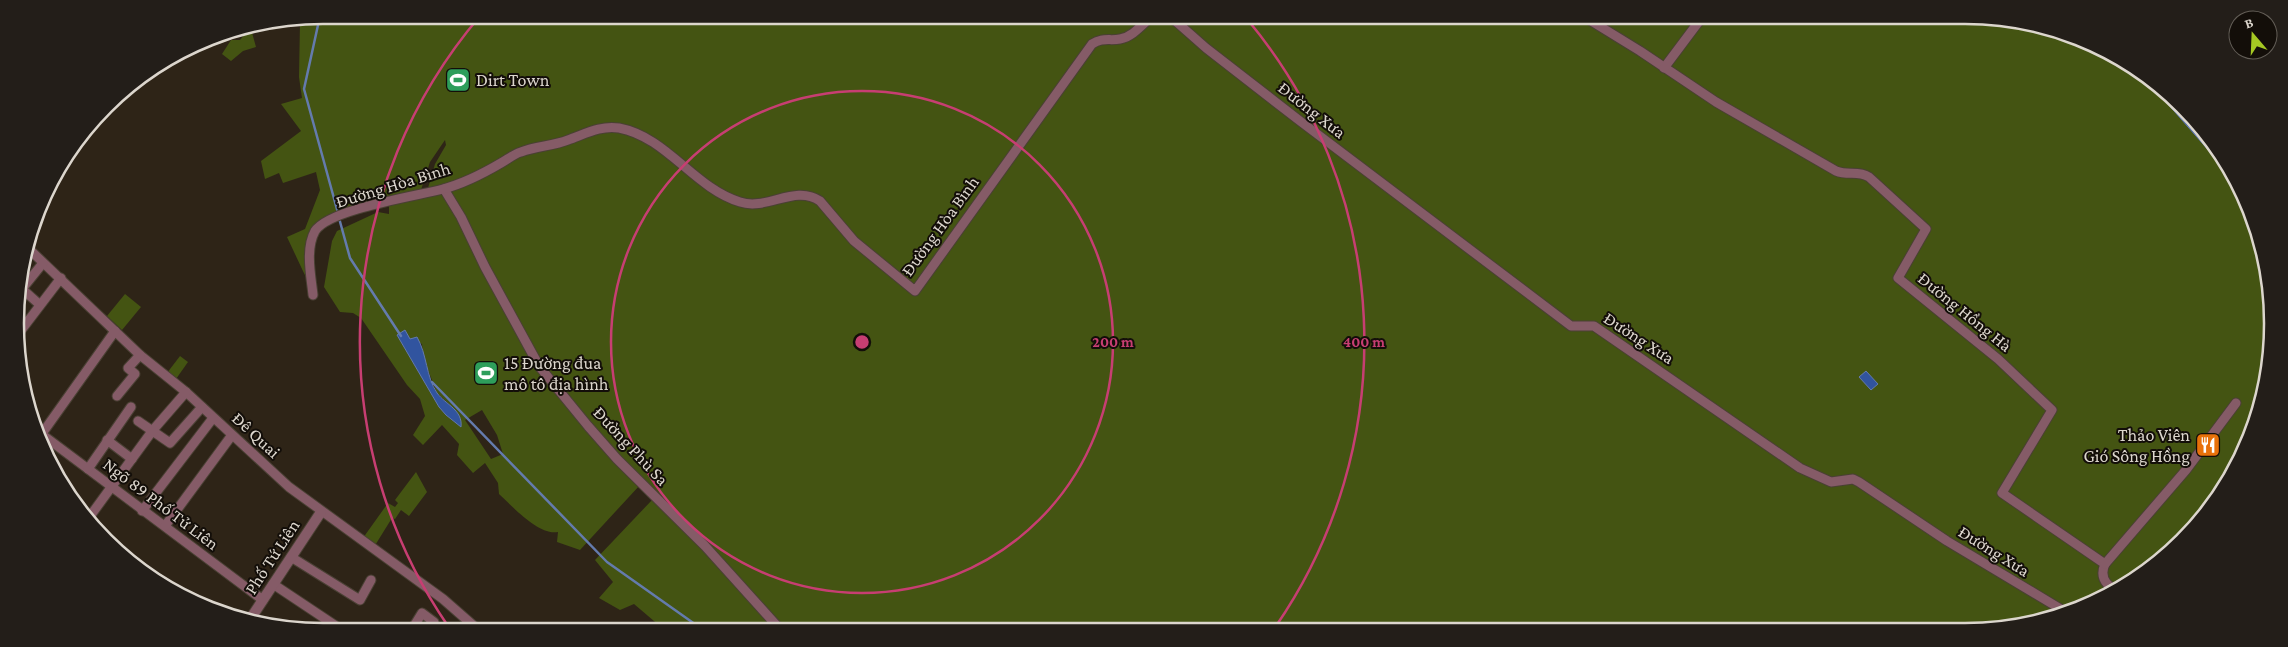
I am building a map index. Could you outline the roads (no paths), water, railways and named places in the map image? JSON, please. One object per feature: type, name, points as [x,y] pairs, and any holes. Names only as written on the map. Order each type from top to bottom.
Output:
[{"type":"street","name":"Đường Hòa Bình","points":[[313,295],[310,264],[311,242],[316,230],[337,217],[357,210],[444,189],[485,171],[520,152],[566,141],[592,130],[618,128],[632,131],[654,143],[703,184],[739,202],[754,205],[788,196],[814,197],[820,201],[854,241],[915,291],[1092,44],[1103,39],[1125,38],[1142,24]]},
{"type":"street","name":"Đường Xưa","points":[[1179,24],[1206,48],[1308,127],[1571,326],[1594,326],[1800,468],[1831,482],[1852,479],[1859,482],[1946,541],[2059,608]]},
{"type":"street","name":"Đường Hồng Hà","points":[[1596,24],[1716,102],[1836,171],[1848,175],[1859,172],[1869,176],[1926,229],[1898,278],[1998,359],[2052,410],[2002,492],[2105,564]]},
{"type":"street","points":[[1664,68],[1697,24]]},
{"type":"street","name":"Đường Phù Sa","points":[[444,189],[461,217],[485,267],[539,366],[617,459],[705,546],[774,623]]},
{"type":"street","name":"Đê Quai","points":[[33,252],[140,355],[186,392],[289,488],[443,599],[471,623]]},
{"type":"street","points":[[27,281],[43,262]]},
{"type":"street","points":[[24,324],[61,278]]},
{"type":"street","points":[[25,292],[40,304]]},
{"type":"street","points":[[44,430],[115,331]]},
{"type":"street","points":[[117,396],[135,374],[128,368],[140,355]]},
{"type":"street","points":[[92,514],[153,430],[186,392]]},
{"type":"street","points":[[2108,586],[2102,572],[2105,564],[2186,470],[2236,403]]},
{"type":"street","points":[[88,469],[131,406]]},
{"type":"street","points":[[138,421],[170,443],[202,407]]},
{"type":"street","points":[[142,511],[213,418]]},
{"type":"street","points":[[165,526],[232,435]]},
{"type":"street","name":"Ngõ 89 Phố Tử Liên","points":[[47,439],[263,600]]},
{"type":"street","points":[[107,440],[132,459]]},
{"type":"street","name":"Phố Tứ Liên","points":[[253,615],[322,512]]},
{"type":"street","points":[[291,557],[360,600],[371,580]]},
{"type":"street","points":[[274,584],[332,623]]},
{"type":"street","points":[[416,623],[422,613],[434,622]]},
{"type":"water","points":[[2167,103],[2190,126],[2212,154]]},
{"type":"water","points":[[405,330],[410,339],[417,337],[433,387],[457,412],[461,421],[461,427],[439,407],[397,335]]},
{"type":"water","points":[[1866,371],[1878,384],[1871,390],[1859,377]]},
{"type":"waterway","points":[[318,24],[304,89],[338,213]]},
{"type":"waterway","points":[[339,218],[350,258],[401,336]]},
{"type":"waterway","points":[[432,382],[607,562],[693,623]]},
{"type":"place","name":"Dirt Town","points":[[458,80]]},
{"type":"place","name":"15 Đường đua mô tô địa hình","points":[[486,373]]},
{"type":"place","name":"Thảo Viên Gió Sông Hồng","points":[[2208,445]]}]
